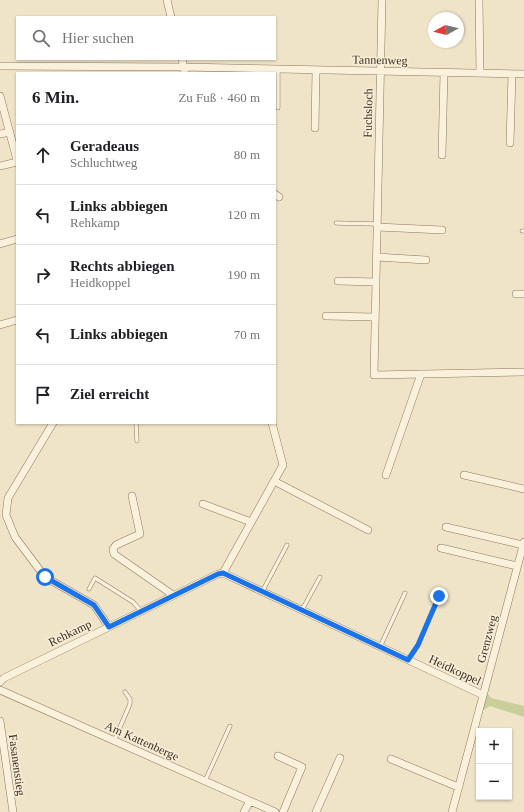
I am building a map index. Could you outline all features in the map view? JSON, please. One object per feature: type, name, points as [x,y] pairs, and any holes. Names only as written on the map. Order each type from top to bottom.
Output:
[{"type":"street","points":[[167,0],[171,16]]},
{"type":"street","name":"Fuchsloch","points":[[382,0],[374,375],[421,374]]},
{"type":"street","points":[[479,0],[480,74]]},
{"type":"street","points":[[182,60],[184,70]]},
{"type":"street","name":"Tannenweg","points":[[0,66],[124,66],[184,70],[278,69],[524,74]]},
{"type":"street","points":[[315,128],[316,70]]},
{"type":"street","points":[[442,155],[444,73]]},
{"type":"street","points":[[510,143],[512,74]]},
{"type":"street","points":[[0,96],[16,157]]},
{"type":"street","points":[[0,134],[10,132]]},
{"type":"street","points":[[0,166],[16,161]]},
{"type":"street","points":[[377,225],[442,230]]},
{"type":"street","points":[[0,244],[16,239]]},
{"type":"street","points":[[376,257],[426,260]]},
{"type":"street","points":[[338,281],[376,282]]},
{"type":"street","points":[[516,294],[524,294]]},
{"type":"street","points":[[326,316],[375,317]]},
{"type":"street","points":[[0,325],[16,320]]},
{"type":"street","points":[[386,474],[421,374],[524,372]]},
{"type":"street","points":[[52,424],[8,498],[6,515],[15,537],[45,577],[94,605],[109,627]]},
{"type":"street","points":[[223,573],[283,465],[272,424]]},
{"type":"street","points":[[464,475],[524,489]]},
{"type":"street","points":[[274,481],[368,530]]},
{"type":"street","points":[[132,496],[140,534],[116,545],[114,554],[173,596]]},
{"type":"street","points":[[203,504],[252,522]]},
{"type":"street","name":"Grenzweg","points":[[446,527],[524,543],[452,812]]},
{"type":"street","points":[[441,548],[517,566]]},
{"type":"street","name":"Rehkamp","points":[[0,682],[4,678],[141,611],[223,573]]},
{"type":"street","name":"Heidkoppel","points":[[223,573],[483,696]]},
{"type":"street","name":"Am Kattenberge","points":[[0,690],[275,812]]},
{"type":"street","name":"Fasanenstieg","points":[[0,721],[13,812]]},
{"type":"street","points":[[278,756],[302,767],[283,812]]},
{"type":"street","points":[[316,812],[340,758]]},
{"type":"street","points":[[391,759],[458,787]]},
{"type":"street","points":[[244,812],[250,801]]},
{"type":"lane","points":[[278,69],[278,108]]},
{"type":"lane","points":[[336,223],[377,225]]},
{"type":"lane","points":[[136,424],[137,441]]},
{"type":"lane","points":[[262,592],[287,545]]},
{"type":"lane","points":[[302,610],[320,577]]},
{"type":"lane","points":[[88,589],[95,578],[133,602],[141,611]]},
{"type":"lane","points":[[380,647],[405,593]]},
{"type":"lane","points":[[408,660],[418,645],[439,596]]},
{"type":"lane","points":[[114,741],[130,704],[130,699],[125,692]]},
{"type":"lane","points":[[205,781],[230,726]]},
{"type":"green space","points":[[485,690],[491,698],[524,706],[524,717],[490,706],[478,713]]},
{"type":"route","points":[[45,577],[94,605],[109,627],[218,574],[223,573],[408,660],[418,645],[439,596]]}]
